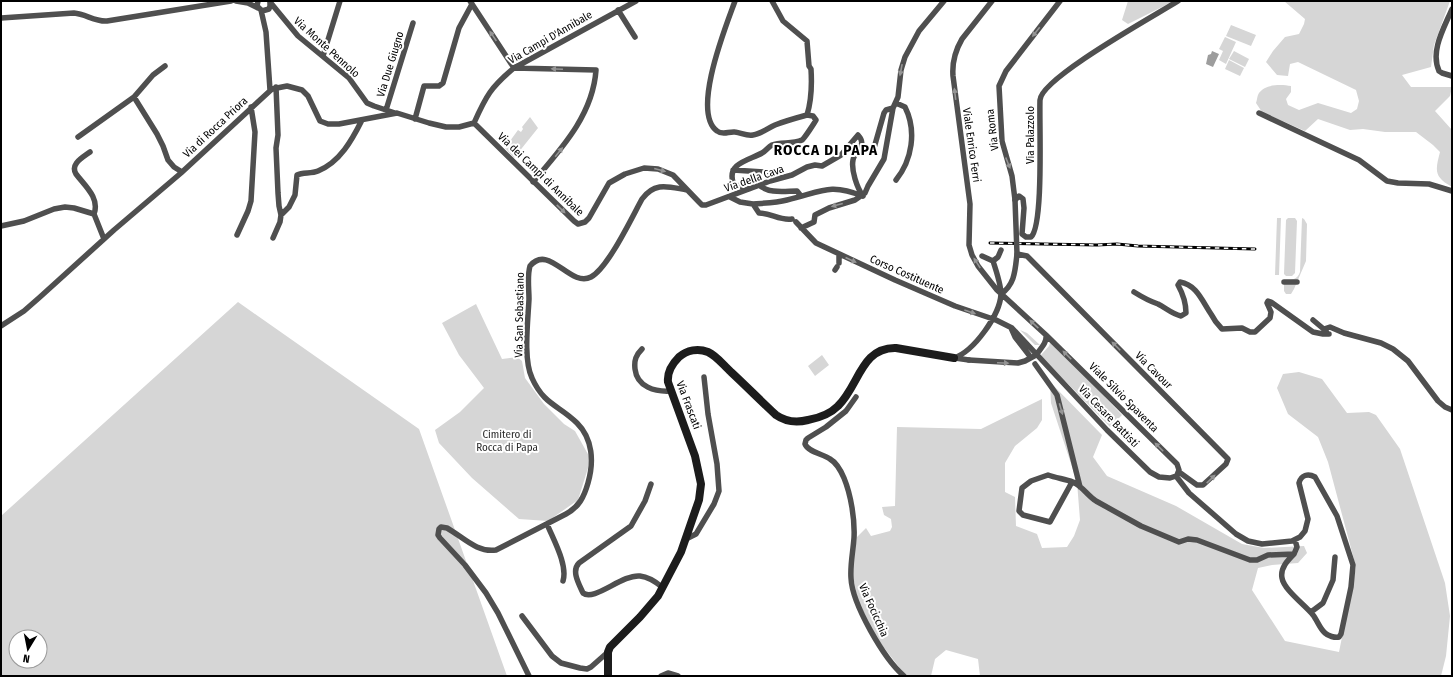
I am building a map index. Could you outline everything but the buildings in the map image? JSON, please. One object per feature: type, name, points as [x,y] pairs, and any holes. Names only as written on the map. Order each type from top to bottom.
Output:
[{"type":"main road","name":"Via Frascati","points":[[608,652],[610,647],[654,601],[686,539],[700,497],[700,484],[694,450],[668,385],[670,370],[681,356],[688,352],[702,350],[713,356],[780,418],[789,422],[799,422],[819,417],[836,408],[852,388],[867,360],[879,351],[896,348],[954,358]]},
{"type":"main road","points":[[608,652],[608,676]]},
{"type":"street","points":[[1,18],[74,14],[83,15],[97,21],[107,21],[232,1]]},
{"type":"street","points":[[236,1],[248,3],[264,11],[269,5]]},
{"type":"street","points":[[258,1],[257,5],[266,32],[278,128],[276,148],[278,193],[281,215],[280,222],[273,238]]},
{"type":"street","points":[[323,56],[340,1]]},
{"type":"street","name":"Via Campi D'Annibale","points":[[474,123],[491,90],[498,81],[514,68],[636,1]]},
{"type":"street","points":[[735,1],[715,60],[709,92],[709,118],[713,127],[718,132],[722,133],[734,132],[743,135],[752,135],[776,124],[808,115],[814,117],[816,121],[808,130],[806,137],[793,143],[772,145],[763,153],[738,164],[733,170],[731,178],[734,183],[750,189]]},
{"type":"street","points":[[772,1],[783,22],[807,40],[809,66],[811,69],[812,92],[808,115]]},
{"type":"street","points":[[801,228],[813,223],[815,215],[829,208],[851,202],[862,196],[884,159],[902,66],[907,51],[916,35],[944,1]]},
{"type":"street","name":"Viale Enrico Ferri","points":[[992,1],[961,41],[954,57],[952,72],[970,204],[970,249],[978,266],[1001,294],[1046,335]]},
{"type":"street","name":"Via Roma","points":[[1001,294],[1014,279],[1016,254],[1016,200],[1012,173],[1002,145],[999,86],[1006,71],[1060,1]]},
{"type":"street","name":"Via Palazzolo","points":[[1016,200],[1019,196],[1023,199],[1024,208],[1022,234],[1026,237],[1031,237],[1034,230],[1039,188],[1039,119],[1040,97],[1042,92],[1070,69],[1109,42],[1178,1]]},
{"type":"street","points":[[471,3],[514,68],[596,70],[593,88],[580,121],[567,142],[533,182]]},
{"type":"street","points":[[415,119],[423,88],[427,86],[439,86],[443,83],[458,30],[471,3]]},
{"type":"street","points":[[266,32],[269,5]]},
{"type":"street","name":"Via Monte Pennolo","points":[[269,5],[284,19],[298,36],[348,77],[367,102],[397,113]]},
{"type":"street","points":[[1452,9],[1439,41],[1437,55],[1439,71],[1442,74],[1452,76]]},
{"type":"street","points":[[618,10],[635,37]]},
{"type":"street","name":"Via Due Giugno","points":[[386,110],[413,23]]},
{"type":"street","points":[[78,137],[97,125],[134,96],[153,75],[165,66]]},
{"type":"street","points":[[273,88],[287,86],[302,90],[308,96],[319,119],[323,123],[336,124],[397,113],[435,125],[449,127],[458,127],[474,123]]},
{"type":"street","name":"Via di Rocca Priora","points":[[1,326],[30,306],[104,239],[182,172],[273,88]]},
{"type":"street","points":[[134,96],[164,146],[168,160],[182,172]]},
{"type":"street","points":[[862,196],[857,186],[853,166],[854,157],[858,151],[870,150],[874,148],[884,113],[886,110],[895,105],[906,107],[912,127],[912,135],[906,166],[896,180]]},
{"type":"street","points":[[237,235],[251,201],[255,132],[251,107]]},
{"type":"street","points":[[1259,113],[1359,160],[1387,181],[1398,183],[1429,184],[1452,191]]},
{"type":"street","points":[[281,215],[289,207],[295,195],[297,175],[319,171],[333,162],[351,141],[362,120]]},
{"type":"street","name":"Via dei Campi di Annibale","points":[[474,123],[574,222],[579,224],[585,222],[589,218],[609,183],[631,172],[650,168],[663,171],[676,178],[700,204],[706,205]]},
{"type":"street","name":"Via della Cava","points":[[706,205],[770,181],[792,175],[807,167],[814,165],[822,166],[844,152],[858,135],[862,142],[858,151]]},
{"type":"street","points":[[90,152],[74,165],[74,170],[95,199],[96,207],[94,214],[104,239]]},
{"type":"street","points":[[733,170],[765,173],[770,181]]},
{"type":"street","points":[[760,185],[770,190],[784,192],[797,191],[801,196]]},
{"type":"street","name":"Via San Sebastiano","points":[[529,676],[487,595],[466,564],[440,538],[438,531],[441,527],[447,528],[478,548],[491,550],[504,546],[575,509],[581,501],[590,474],[592,457],[588,442],[580,426],[574,420],[543,397],[530,373],[527,352],[530,266],[537,261],[546,259],[574,276],[590,278],[600,269],[615,248],[646,193],[653,188],[660,186],[687,190]]},
{"type":"street","points":[[730,196],[740,202],[753,204],[785,201],[819,191],[835,189],[842,189],[862,196]]},
{"type":"street","name":"Corso Costituente","points":[[753,204],[759,213],[780,219],[794,220],[816,243],[838,254],[947,302],[1011,327]]},
{"type":"street","points":[[1,226],[24,221],[65,206],[94,214]]},
{"type":"street","points":[[993,260],[998,257],[1001,250]]},
{"type":"street","points":[[837,267],[838,254]]},
{"type":"street","name":"Via Cavour","points":[[1016,254],[1024,254],[1029,257],[1228,459],[1226,464],[1207,483],[1201,486],[1177,474]]},
{"type":"street","points":[[982,256],[993,260]]},
{"type":"street","points":[[954,358],[970,348],[996,314],[1001,294],[993,260]]},
{"type":"street","points":[[1134,292],[1147,301],[1159,305],[1173,314],[1181,316],[1186,313],[1186,304],[1178,285],[1180,282],[1187,283],[1197,292],[1222,330],[1242,328],[1250,332],[1255,332],[1270,318],[1271,312],[1267,303],[1268,301],[1313,332],[1329,334],[1313,320]]},
{"type":"street","points":[[1284,282],[1296,282]]},
{"type":"street","points":[[1011,327],[1015,337],[1028,355]]},
{"type":"street","name":"Via Cesare Battisti","points":[[1011,327],[1109,431],[1152,473],[1159,477],[1168,478],[1177,474]]},
{"type":"street","points":[[1324,329],[1330,327],[1339,332],[1370,339],[1390,347],[1408,362],[1438,401],[1445,407],[1452,410]]},
{"type":"street","points":[[954,358],[1018,363],[1025,361],[1036,354],[1044,345],[1046,335]]},
{"type":"street","name":"Viale Silvio Spaventa","points":[[1046,335],[1177,464],[1179,468],[1177,474],[1189,494],[1243,539],[1262,544],[1282,543],[1295,540]]},
{"type":"street","points":[[642,349],[636,356],[635,363],[635,370],[638,379],[649,388],[660,391],[670,391]]},
{"type":"street","points":[[1035,364],[1041,370],[1057,395],[1080,487]]},
{"type":"street","points":[[686,539],[696,534],[714,504],[719,491],[717,464],[708,414],[704,377]]},
{"type":"street","name":"Via Focicchia","points":[[856,397],[851,406],[843,414],[823,430],[808,438],[805,444],[808,449],[833,461],[840,468],[844,478],[854,524],[851,576],[852,589],[874,639],[904,676]]},
{"type":"street","points":[[1072,482],[1050,522],[1023,515],[1019,511],[1020,493],[1022,488],[1031,481],[1044,475],[1048,475],[1072,482],[1096,501],[1142,526],[1179,542],[1188,539],[1197,540],[1250,560],[1257,560],[1268,555],[1294,554]]},
{"type":"street","points":[[1311,475],[1317,478],[1337,516],[1352,562],[1353,571],[1351,587],[1340,636],[1335,638],[1324,633],[1311,612],[1289,590],[1282,578],[1283,569],[1294,554],[1297,547],[1295,540],[1303,534],[1308,519],[1299,483],[1303,476],[1311,475]]},
{"type":"street","points":[[651,484],[645,501],[632,526],[577,565],[575,572],[582,590],[589,596],[596,594],[620,581],[638,576],[648,578],[662,587]]},
{"type":"street","points":[[547,524],[556,544],[563,567],[563,581]]},
{"type":"street","points":[[1311,612],[1323,603],[1332,580],[1334,557]]},
{"type":"street","points":[[522,616],[553,658],[561,663],[587,669],[608,652]]},
{"type":"street","points":[[661,676],[668,673],[678,676]]},
{"type":"green space","points":[[1128,1],[1174,1],[1128,24],[1122,20]]},
{"type":"green space","points":[[1284,1],[1450,1],[1434,45],[1431,67],[1402,75],[1411,87],[1452,87],[1450,96],[1435,111],[1452,130],[1452,187],[1442,180],[1437,173],[1437,164],[1440,152],[1416,132],[1385,132],[1363,129],[1350,130],[1318,119],[1305,131],[1262,112],[1256,103],[1258,94],[1265,88],[1274,85],[1291,86],[1291,92],[1286,99],[1288,105],[1299,110],[1318,103],[1351,113],[1357,109],[1359,101],[1356,90],[1298,62],[1290,64],[1288,76],[1277,75],[1266,62],[1285,37],[1299,34],[1304,24],[1305,19]]},
{"type":"green space","points":[[1231,25],[1256,35],[1251,46],[1226,36]]},
{"type":"green space","points":[[1225,37],[1236,42],[1226,64],[1219,60],[1223,51],[1219,49]]},
{"type":"green space","points":[[1234,51],[1249,59],[1245,67],[1229,59]]},
{"type":"green space","points":[[1229,60],[1244,68],[1240,76],[1225,69]]},
{"type":"green space","points":[[530,117],[538,128],[514,158],[505,148],[518,130],[521,132],[523,129],[522,127]]},
{"type":"green space","points":[[1277,218],[1281,218],[1279,275],[1275,275]]},
{"type":"green space","points":[[1288,218],[1295,218],[1297,221],[1295,273],[1292,276],[1286,276],[1284,274],[1286,220]]},
{"type":"green space","points":[[1302,218],[1307,224],[1306,261],[1291,294],[1286,294],[1284,291],[1284,280],[1294,279],[1300,272]]},
{"type":"green space","points":[[238,302],[419,429],[507,676],[1,676],[1,516]]},
{"type":"green space","name":"Cimitero di Rocca di Papa","points":[[476,304],[502,359],[517,357],[522,361],[525,378],[544,404],[564,424],[575,431],[589,456],[588,468],[578,500],[548,521],[519,519],[472,478],[439,443],[435,430],[460,412],[484,388],[459,355],[442,323]]},
{"type":"green space","points":[[1020,330],[1027,333],[1040,345],[1035,345]]},
{"type":"green space","points":[[1052,342],[1122,415],[1110,427],[1042,357],[1041,355]]},
{"type":"green space","points":[[822,355],[829,365],[815,376],[808,366]]},
{"type":"green space","points":[[1299,372],[1322,379],[1347,413],[1369,412],[1376,415],[1400,449],[1445,583],[1450,616],[1446,656],[1441,676],[980,676],[978,659],[946,650],[935,659],[931,676],[906,676],[875,636],[857,598],[852,571],[857,537],[866,528],[871,536],[890,531],[892,527],[891,519],[884,515],[882,507],[895,506],[897,427],[981,429],[1042,399],[1042,420],[1037,428],[1015,446],[1005,463],[1005,492],[1015,497],[1016,526],[1037,534],[1042,548],[1067,547],[1074,536],[1080,520],[1077,482],[1051,403],[1050,382],[1102,435],[1093,457],[1107,476],[1176,506],[1242,544],[1264,548],[1304,546],[1307,553],[1298,563],[1272,565],[1258,568],[1252,590],[1285,641],[1339,652],[1356,567],[1328,462],[1318,437],[1288,414],[1277,388],[1283,374]]},
{"type":"shaded area","points":[[1212,51],[1219,54],[1213,67],[1206,64],[1208,55],[1211,54]]},
{"type":"railway","points":[[990,243],[1117,244],[1138,246],[1255,249]]},
{"type":"district","name":"ROCCA DI PAPA","points":[[826,150]]}]
